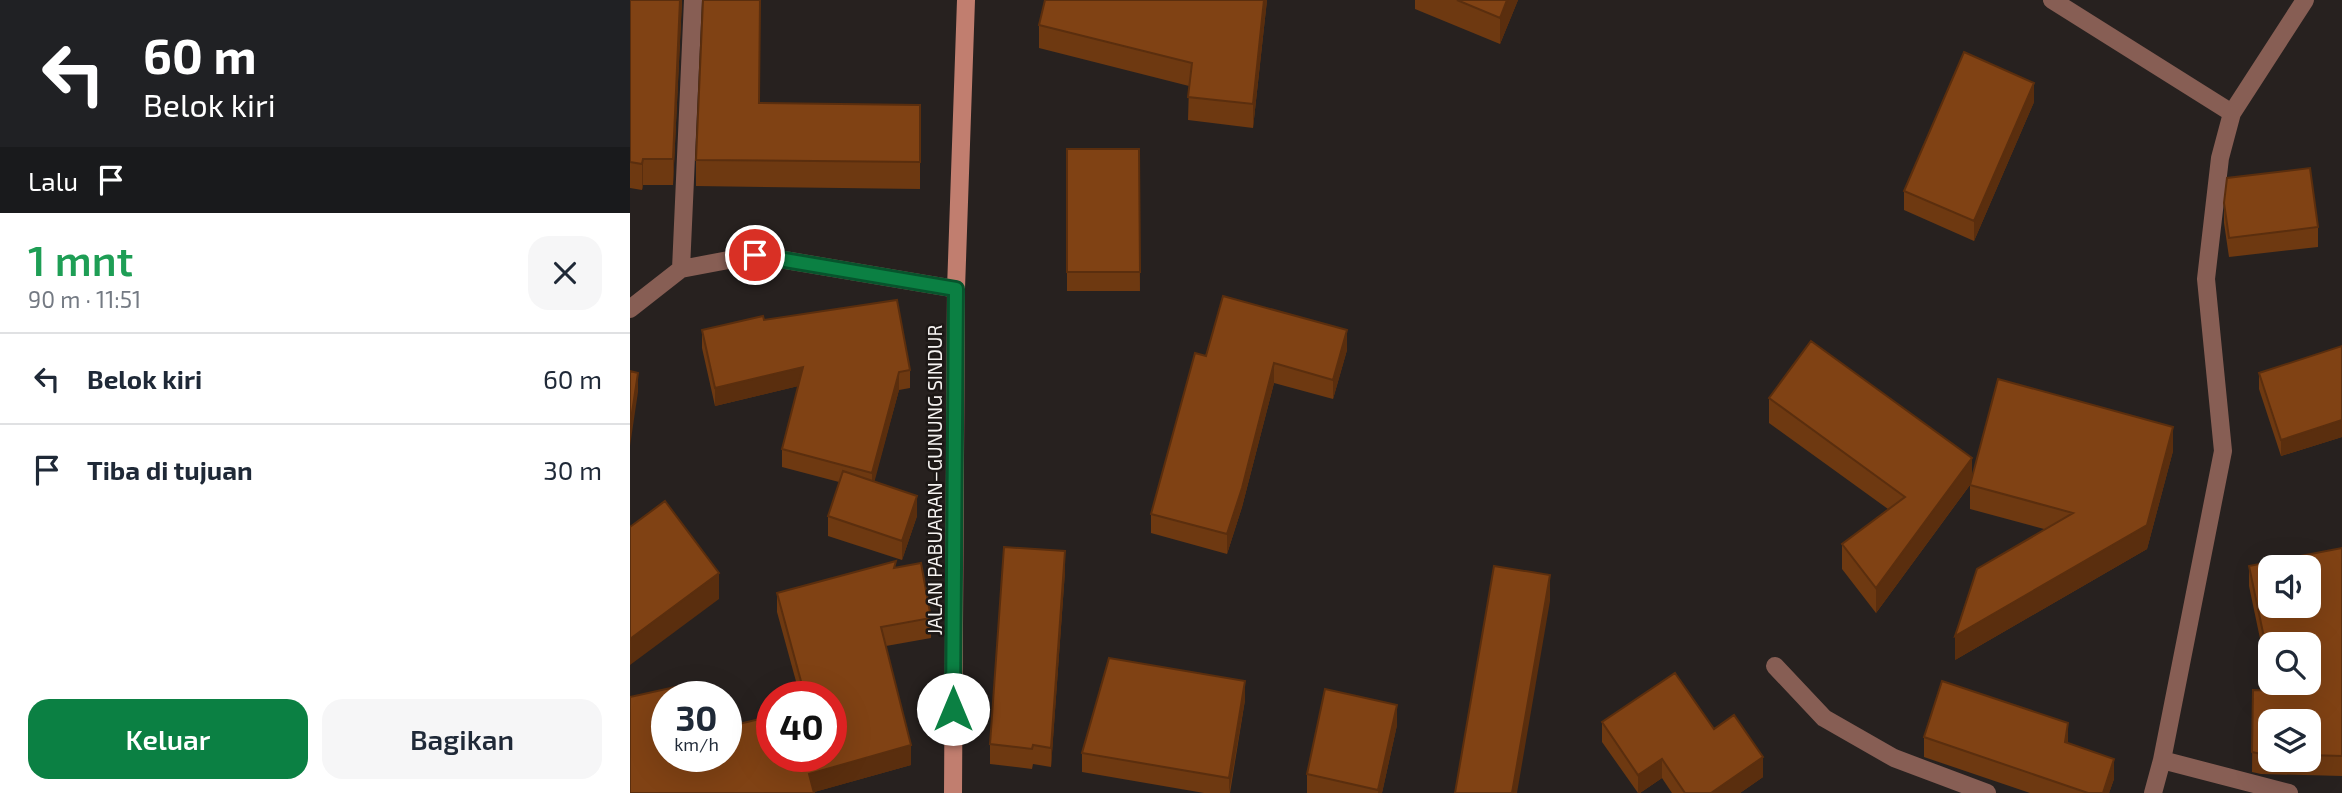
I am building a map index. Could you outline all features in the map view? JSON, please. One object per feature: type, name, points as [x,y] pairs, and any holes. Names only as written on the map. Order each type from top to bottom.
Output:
[{"type":"street","points":[[681,269],[692,0]]},
{"type":"street","name":"JALAN PABUARAN–GUNUNG SINDUR","points":[[953,793],[956,289],[966,0]]},
{"type":"street","points":[[2052,0],[2232,113]]},
{"type":"street","points":[[2153,793],[2162,760],[2223,451],[2206,279],[2220,158],[2232,113],[2305,0]]},
{"type":"street","points":[[630,309],[681,269],[755,255],[956,289]]},
{"type":"street","points":[[1774,666],[1824,718],[1894,758],[1987,793]]},
{"type":"street","points":[[2162,760],[2289,793]]},
{"type":"building","points":[[630,0],[680,0],[673,159],[643,159],[642,164],[630,162]]},
{"type":"building","points":[[703,0],[760,0],[759,103],[920,105],[920,162],[696,160]]},
{"type":"building","points":[[1045,0],[1264,0],[1253,104],[1188,97],[1192,63],[1039,25]]},
{"type":"building","points":[[1457,0],[1507,0],[1500,18]]},
{"type":"building","points":[[1964,52],[2034,83],[1974,221],[1904,191]]},
{"type":"building","points":[[1067,149],[1139,149],[1140,272],[1067,272]]},
{"type":"building","points":[[2310,168],[2318,227],[2229,238],[2224,203],[2227,178]]},
{"type":"building","points":[[1223,296],[1347,330],[1333,380],[1274,363],[1242,488],[1227,534],[1151,514],[1195,353],[1206,356]]},
{"type":"building","points":[[897,300],[910,370],[899,372],[872,473],[782,449],[803,367],[715,388],[702,330],[763,316],[764,320]]},
{"type":"building","points":[[1811,341],[1972,458],[1876,588],[1842,544],[1905,497],[1769,398]]},
{"type":"building","points":[[2342,346],[2342,420],[2281,440],[2259,373]]},
{"type":"building","points":[[630,371],[638,373],[630,426]]},
{"type":"building","points":[[1998,379],[2173,427],[2147,525],[1955,636],[1977,569],[2073,513],[1970,485]]},
{"type":"building","points":[[843,471],[917,496],[902,541],[828,516]]},
{"type":"building","points":[[665,501],[719,573],[630,639],[630,527]]},
{"type":"building","points":[[1004,547],[1065,551],[1051,748],[1033,745],[1032,749],[990,744]]},
{"type":"building","points":[[2342,548],[2342,756],[2321,755],[2321,709],[2258,709],[2258,753],[2252,752],[2253,690],[2258,690],[2258,695],[2321,695],[2321,632],[2263,632],[2260,618],[2321,618],[2321,555],[2306,555]]},
{"type":"building","points":[[896,561],[894,568],[921,563],[931,618],[881,627],[911,745],[847,763],[847,681],[801,681],[777,593]]},
{"type":"building","points":[[2258,564],[2258,609],[2249,566]]},
{"type":"building","points":[[1494,566],[1550,575],[1512,793],[1455,793]]},
{"type":"building","points":[[1109,658],[1245,681],[1229,778],[1082,753]]},
{"type":"building","points":[[1675,673],[1714,729],[1734,715],[1763,757],[1711,793],[1685,793],[1662,759],[1638,775],[1602,722]]},
{"type":"building","points":[[1942,681],[2068,723],[2065,742],[2114,759],[2103,793],[2088,793],[1924,737]]},
{"type":"building","points":[[1325,689],[1397,705],[1378,790],[1307,774]]},
{"type":"building","points":[[651,692],[651,772],[742,772],[742,723],[756,720],[756,772],[816,772],[809,774],[814,793],[630,793],[630,697]]},
{"type":"route","points":[[755,255],[956,289],[953,709]]}]
